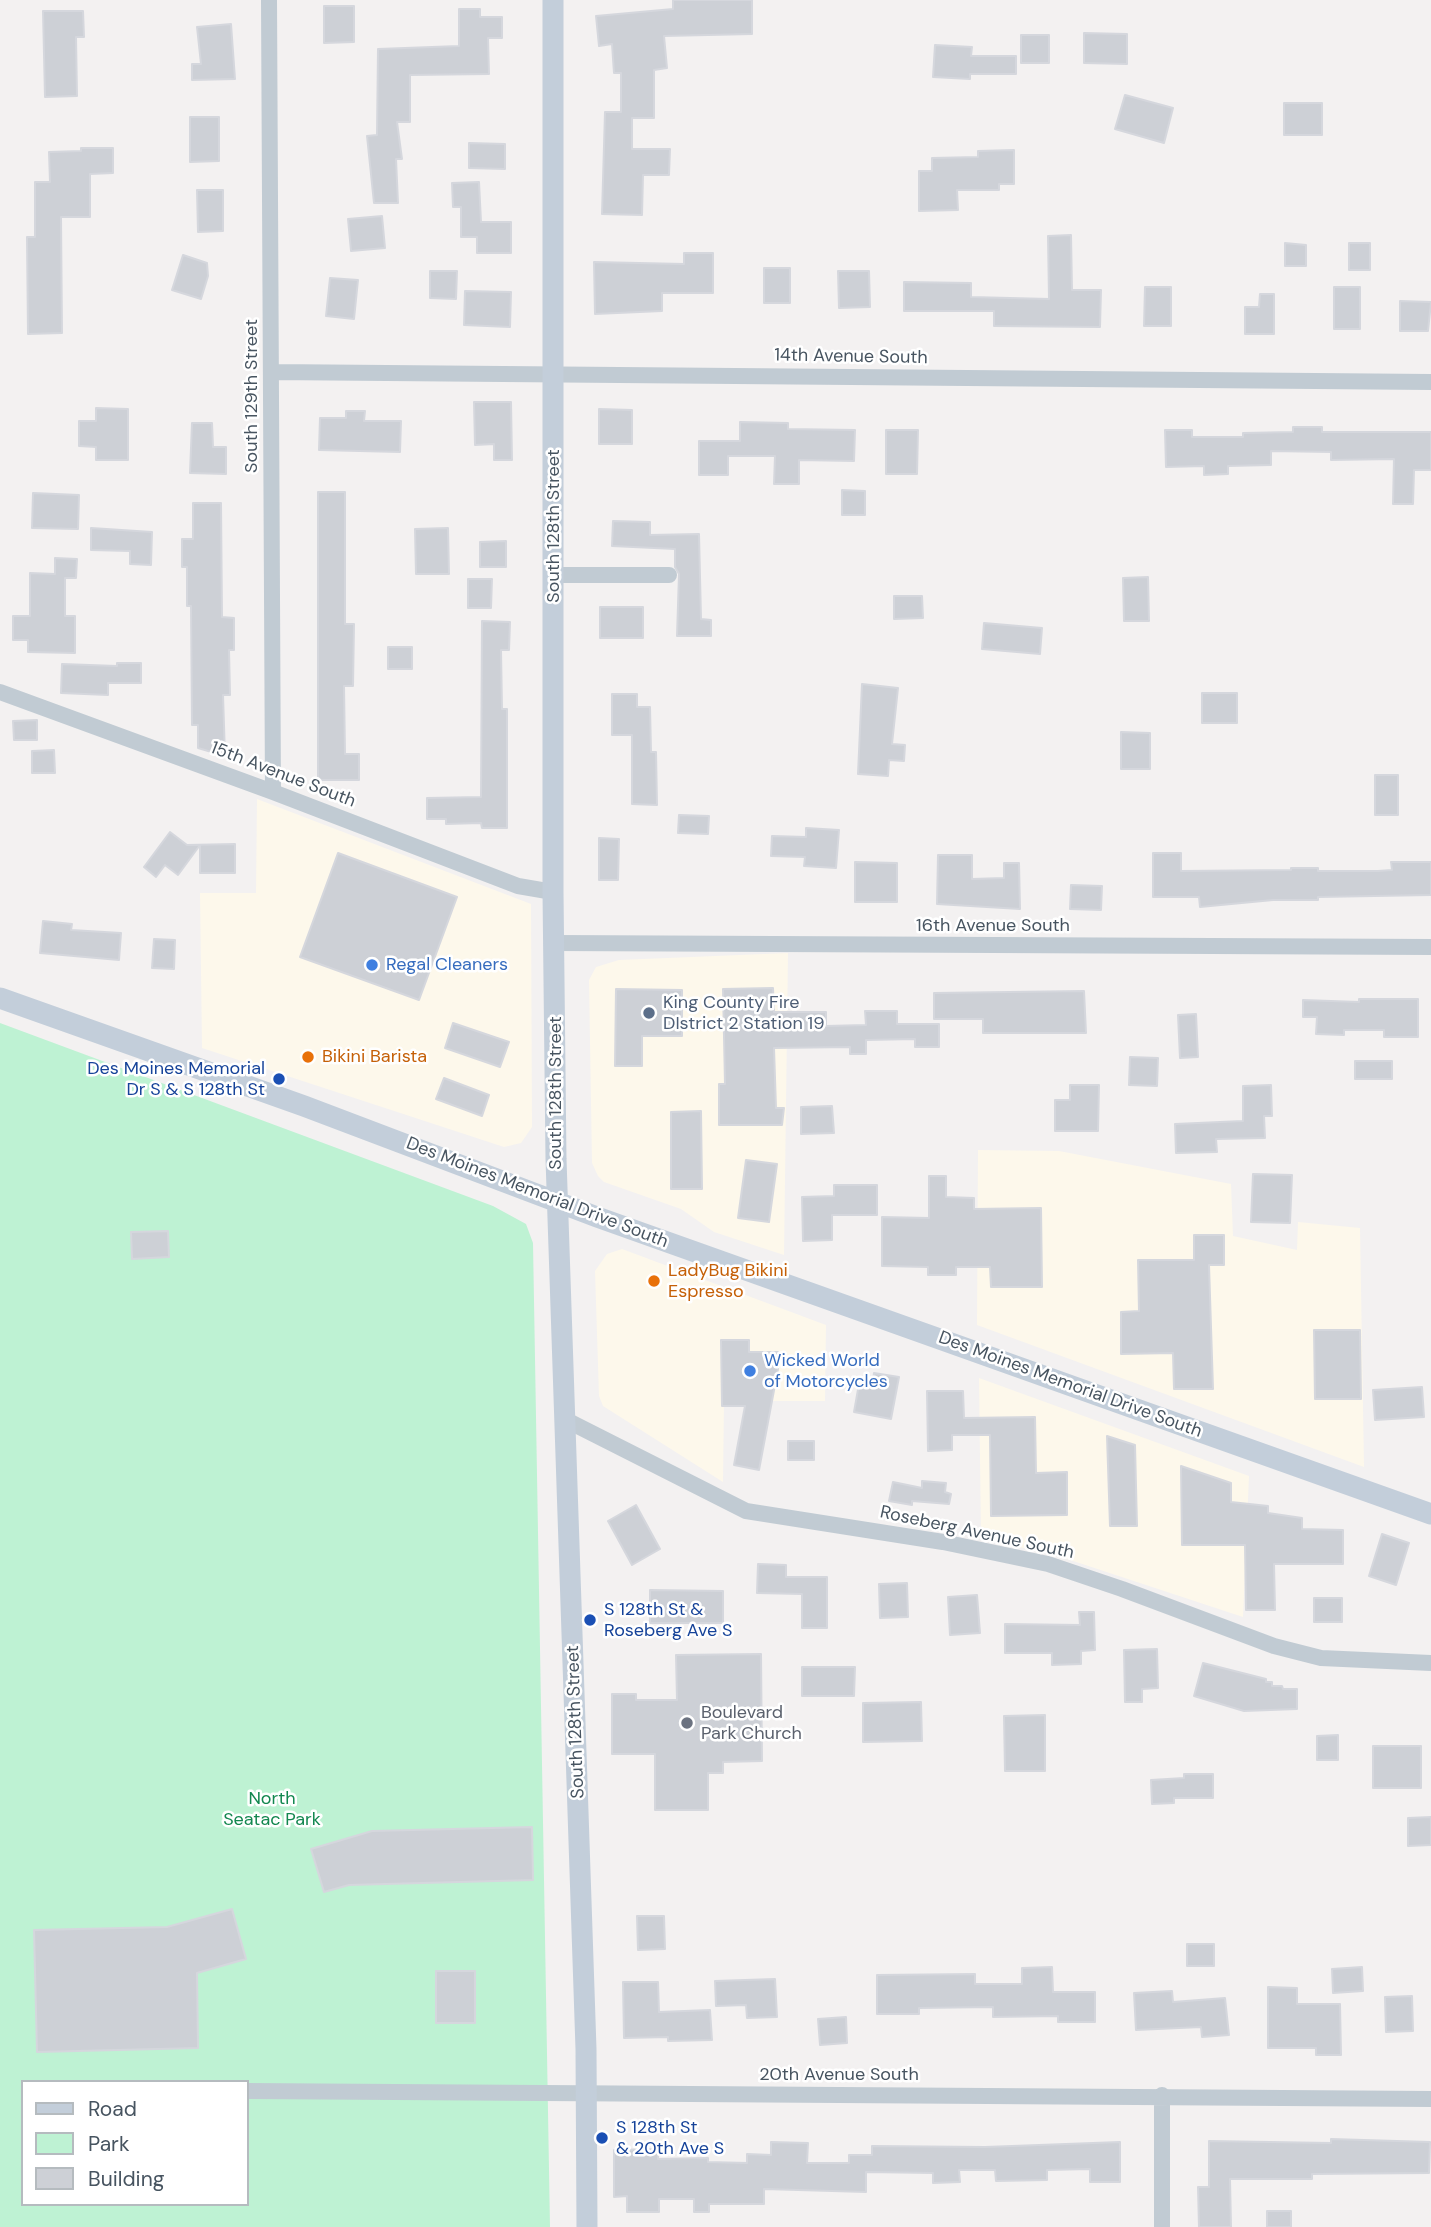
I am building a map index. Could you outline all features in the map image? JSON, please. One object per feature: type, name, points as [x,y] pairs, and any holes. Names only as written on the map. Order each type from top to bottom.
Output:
[{"type":"main road","name":"South 128th Street","points":[[553,0],[553,892],[558,1201],[587,2094],[587,2227]]},
{"type":"main road","name":"Des Moines Memorial Drive South","points":[[0,998],[1431,1514]]},
{"type":"street","name":"South 129th Street","points":[[269,0],[273,792]]},
{"type":"street","name":"14th Avenue South","points":[[271,372],[1431,382]]},
{"type":"street","points":[[554,575],[669,575]]},
{"type":"street","name":"15th Avenue South","points":[[0,692],[273,792],[518,886],[553,892]]},
{"type":"street","name":"16th Avenue South","points":[[555,943],[1431,947]]},
{"type":"street","name":"Roseberg Avenue South","points":[[566,1420],[746,1511],[943,1542],[1048,1564],[1274,1646],[1321,1658],[1431,1663]]},
{"type":"street","name":"20th Avenue South","points":[[248,2091],[1162,2095],[1431,2099]]},
{"type":"street","points":[[1161,2227],[1162,2095]]},
{"type":"shaded area","points":[[257,799],[531,904],[532,1127],[521,1143],[504,1147],[202,1048],[200,893],[256,893]]},
{"type":"shaded area","points":[[788,953],[784,1255],[714,1232],[681,1209],[604,1182],[598,1176],[592,1163],[589,980],[596,967],[619,960]]},
{"type":"shaded area","points":[[978,1150],[1059,1151],[1231,1184],[1233,1236],[1297,1250],[1298,1222],[1360,1228],[1364,1467],[977,1325]]},
{"type":"shaded area","points":[[622,1249],[826,1325],[825,1401],[724,1401],[723,1482],[603,1406],[599,1396],[595,1271],[607,1254]]},
{"type":"shaded area","points":[[979,1378],[1249,1476],[1243,1617],[1052,1554],[981,1539]]},
{"type":"green space","name":"North Seatac Park","points":[[0,1023],[493,1206],[526,1224],[533,1243],[550,2227],[0,2227]]},
{"type":"building","points":[[673,0],[752,0],[752,34],[664,36],[667,68],[654,70],[654,118],[632,118],[632,149],[670,149],[669,175],[643,175],[642,215],[602,214],[605,112],[621,112],[621,73],[614,73],[612,44],[599,46],[596,16],[673,9]]},
{"type":"building","points":[[324,6],[354,6],[354,42],[324,43]]},
{"type":"building","points":[[459,9],[480,9],[480,17],[502,17],[502,38],[488,38],[489,74],[410,75],[410,122],[397,122],[402,159],[396,159],[398,203],[374,203],[367,136],[377,135],[378,49],[459,46]]},
{"type":"building","points":[[43,11],[83,11],[84,37],[76,37],[77,96],[45,97]]},
{"type":"building","points":[[231,24],[235,79],[192,80],[192,64],[201,64],[197,27]]},
{"type":"building","points":[[1084,33],[1127,34],[1127,64],[1084,63]]},
{"type":"building","points":[[1021,35],[1049,35],[1049,63],[1021,63]]},
{"type":"building","points":[[935,45],[972,47],[971,56],[1016,56],[1016,74],[970,74],[970,79],[933,77]]},
{"type":"building","points":[[1125,95],[1173,108],[1164,143],[1115,129]]},
{"type":"building","points":[[1284,103],[1322,103],[1322,135],[1284,135]]},
{"type":"building","points":[[190,117],[219,117],[219,161],[190,162]]},
{"type":"building","points":[[469,143],[505,144],[505,169],[469,168]]},
{"type":"building","points":[[81,148],[113,148],[113,173],[90,174],[90,217],[61,217],[62,333],[28,334],[27,237],[35,237],[35,182],[50,182],[49,152],[81,151]]},
{"type":"building","points":[[1014,150],[1014,184],[999,184],[999,190],[957,190],[958,210],[919,211],[919,171],[932,171],[932,158],[978,157],[978,151]]},
{"type":"building","points":[[479,182],[481,222],[511,222],[511,253],[477,253],[477,237],[461,237],[461,207],[453,207],[452,183]]},
{"type":"building","points":[[197,190],[223,190],[223,231],[198,232]]},
{"type":"building","points":[[382,216],[385,248],[351,251],[348,219]]},
{"type":"building","points":[[1071,235],[1072,290],[1101,290],[1100,327],[994,326],[994,311],[904,311],[904,282],[971,283],[971,297],[1049,299],[1048,236]]},
{"type":"building","points":[[1285,243],[1306,245],[1306,266],[1285,266]]},
{"type":"building","points":[[1349,243],[1370,243],[1370,270],[1349,270]]},
{"type":"building","points":[[684,253],[713,253],[713,293],[662,293],[662,311],[595,314],[594,262],[684,264]]},
{"type":"building","points":[[183,255],[207,263],[208,276],[201,299],[172,290]]},
{"type":"building","points":[[764,268],[790,268],[790,303],[764,303]]},
{"type":"building","points":[[430,271],[457,271],[456,299],[430,298]]},
{"type":"building","points":[[838,271],[869,271],[870,307],[839,308]]},
{"type":"building","points":[[330,278],[358,280],[354,319],[326,316]]},
{"type":"building","points":[[1145,287],[1171,287],[1171,326],[1144,326]]},
{"type":"building","points":[[1334,287],[1360,287],[1360,329],[1334,329]]},
{"type":"building","points":[[465,291],[511,292],[510,327],[464,325]]},
{"type":"building","points":[[1260,294],[1274,294],[1274,334],[1245,334],[1245,307],[1259,307]]},
{"type":"building","points":[[1400,301],[1431,302],[1428,331],[1400,331]]},
{"type":"building","points":[[474,402],[511,402],[512,460],[494,460],[494,444],[475,445]]},
{"type":"building","points":[[96,408],[128,409],[128,460],[96,460],[96,447],[79,446],[79,421],[96,421]]},
{"type":"building","points":[[599,409],[632,410],[632,444],[599,444]]},
{"type":"building","points":[[346,411],[365,411],[364,421],[401,421],[400,452],[319,450],[320,418],[346,418]]},
{"type":"building","points":[[740,422],[788,423],[788,429],[855,430],[854,461],[799,460],[799,484],[774,484],[775,456],[728,456],[728,475],[699,475],[699,441],[740,441]]},
{"type":"building","points":[[192,423],[212,423],[213,447],[226,447],[226,474],[190,473]]},
{"type":"building","points":[[1293,427],[1322,427],[1322,432],[1431,432],[1431,470],[1414,470],[1413,504],[1393,504],[1394,459],[1331,460],[1331,452],[1271,451],[1271,465],[1228,466],[1228,474],[1204,475],[1204,466],[1166,467],[1165,430],[1192,430],[1192,437],[1243,437],[1243,433],[1293,432]]},
{"type":"building","points":[[886,430],[918,430],[917,474],[886,474]]},
{"type":"building","points":[[842,490],[865,491],[865,515],[842,515]]},
{"type":"building","points":[[318,492],[345,492],[345,624],[354,624],[353,686],[344,686],[345,754],[359,754],[359,780],[318,780]]},
{"type":"building","points":[[33,493],[79,495],[78,529],[32,528]]},
{"type":"building","points":[[193,503],[221,503],[222,617],[234,618],[234,650],[229,650],[230,695],[223,695],[225,756],[198,748],[198,725],[192,725],[191,606],[187,606],[187,567],[182,567],[182,539],[193,539]]},
{"type":"building","points":[[613,521],[650,522],[650,535],[699,534],[701,619],[711,620],[711,636],[677,636],[679,574],[675,567],[675,549],[612,546]]},
{"type":"building","points":[[91,528],[152,532],[151,565],[130,564],[130,551],[91,550]]},
{"type":"building","points":[[448,528],[449,574],[416,574],[415,529]]},
{"type":"building","points":[[506,541],[506,567],[480,567],[480,542]]},
{"type":"building","points":[[55,558],[77,559],[76,578],[65,578],[65,616],[75,616],[75,653],[28,652],[28,640],[13,640],[13,616],[30,616],[30,573],[55,574]]},
{"type":"building","points":[[1148,577],[1149,621],[1124,621],[1123,578]]},
{"type":"building","points":[[468,579],[492,579],[491,608],[468,608]]},
{"type":"building","points":[[894,596],[922,596],[923,618],[894,619]]},
{"type":"building","points":[[600,607],[643,607],[643,638],[600,638]]},
{"type":"building","points":[[482,621],[510,622],[509,650],[501,650],[502,709],[507,709],[507,828],[482,828],[481,823],[446,824],[446,819],[427,819],[427,798],[481,797]]},
{"type":"building","points":[[984,623],[1042,628],[1040,654],[982,649]]},
{"type":"building","points":[[388,647],[412,647],[412,669],[388,669]]},
{"type":"building","points":[[117,663],[141,663],[141,683],[108,683],[108,695],[61,693],[62,664],[117,666]]},
{"type":"building","points":[[862,684],[898,688],[892,744],[905,745],[904,761],[889,760],[888,776],[858,774]]},
{"type":"building","points":[[1202,693],[1237,693],[1237,723],[1202,723]]},
{"type":"building","points":[[612,694],[637,694],[637,707],[650,707],[651,752],[656,752],[657,805],[632,804],[632,735],[612,735]]},
{"type":"building","points":[[37,720],[37,740],[14,740],[13,721]]},
{"type":"building","points":[[1121,732],[1150,733],[1150,769],[1121,769]]},
{"type":"building","points":[[54,750],[55,773],[32,773],[32,751]]},
{"type":"building","points":[[1375,775],[1398,775],[1398,815],[1375,815]]},
{"type":"building","points":[[679,815],[709,816],[708,834],[678,833]]},
{"type":"building","points":[[806,828],[839,830],[836,868],[804,866],[805,857],[771,856],[772,836],[806,837]]},
{"type":"building","points":[[170,832],[187,845],[235,844],[235,873],[200,873],[200,845],[178,875],[165,865],[156,877],[144,867]]},
{"type":"building","points":[[599,838],[619,839],[618,880],[599,880]]},
{"type":"building","points":[[338,853],[457,897],[419,1000],[300,957]]},
{"type":"building","points":[[1153,853],[1181,853],[1181,871],[1318,868],[1318,871],[1378,871],[1392,870],[1391,862],[1431,862],[1431,895],[1318,897],[1318,900],[1273,900],[1200,907],[1199,897],[1153,897]]},
{"type":"building","points":[[938,855],[972,855],[972,879],[1004,878],[1004,863],[1019,863],[1020,909],[937,904]]},
{"type":"building","points":[[855,862],[897,863],[897,902],[855,902]]},
{"type":"building","points":[[1071,885],[1102,886],[1101,910],[1070,909]]},
{"type":"building","points":[[43,921],[72,924],[71,930],[121,933],[119,960],[40,953]]},
{"type":"building","points":[[154,939],[175,940],[174,969],[152,968]]},
{"type":"building","points":[[773,988],[774,1012],[826,1012],[826,1026],[866,1025],[865,1011],[897,1011],[897,1024],[939,1024],[939,1047],[915,1047],[915,1039],[866,1040],[866,1054],[850,1054],[850,1047],[774,1048],[776,1108],[784,1108],[782,1125],[719,1125],[719,1084],[725,1084],[723,989]]},
{"type":"building","name":"King County Fire DIstrict 2 Station 19","points":[[616,989],[682,990],[682,1036],[642,1036],[642,1066],[615,1066]]},
{"type":"building","points":[[1084,991],[1086,1033],[983,1033],[983,1019],[934,1019],[934,993]]},
{"type":"building","points":[[1359,999],[1418,999],[1418,1037],[1384,1037],[1384,1030],[1344,1030],[1344,1035],[1316,1034],[1317,1017],[1303,1017],[1303,1000],[1359,1002]]},
{"type":"building","points":[[1196,1014],[1198,1057],[1180,1058],[1178,1015]]},
{"type":"building","points":[[453,1023],[509,1042],[500,1067],[445,1048]]},
{"type":"building","points":[[1130,1057],[1158,1058],[1157,1086],[1129,1085]]},
{"type":"building","points":[[1355,1061],[1392,1061],[1392,1079],[1355,1079]]},
{"type":"building","points":[[444,1078],[489,1095],[482,1116],[436,1099]]},
{"type":"building","points":[[1070,1085],[1099,1085],[1098,1131],[1055,1131],[1055,1100],[1070,1100]]},
{"type":"building","points":[[1271,1085],[1272,1116],[1264,1116],[1265,1138],[1216,1139],[1217,1152],[1176,1153],[1175,1124],[1243,1121],[1243,1086]]},
{"type":"building","points":[[832,1106],[834,1133],[801,1134],[801,1107]]},
{"type":"building","points":[[701,1111],[702,1189],[671,1189],[671,1112]]},
{"type":"building","points":[[746,1160],[777,1164],[769,1222],[738,1218]]},
{"type":"building","points":[[1253,1174],[1292,1175],[1290,1223],[1251,1222]]},
{"type":"building","points":[[929,1176],[946,1176],[946,1197],[974,1198],[974,1209],[1041,1208],[1042,1287],[991,1287],[990,1267],[956,1267],[956,1275],[928,1275],[928,1267],[882,1266],[882,1217],[929,1218]]},
{"type":"building","points":[[834,1185],[877,1185],[877,1215],[832,1215],[832,1240],[803,1241],[802,1197],[834,1196]]},
{"type":"building","points":[[168,1231],[169,1257],[132,1259],[131,1232]]},
{"type":"building","points":[[1194,1235],[1224,1235],[1224,1265],[1209,1265],[1213,1389],[1174,1389],[1173,1353],[1121,1354],[1121,1312],[1139,1311],[1138,1260],[1194,1260]]},
{"type":"building","points":[[1314,1330],[1360,1330],[1361,1399],[1315,1399]]},
{"type":"building","points":[[721,1340],[749,1340],[749,1352],[778,1352],[778,1369],[759,1470],[734,1465],[745,1406],[722,1406]]},
{"type":"building","points":[[874,1373],[899,1377],[891,1419],[854,1412],[859,1384],[872,1387]]},
{"type":"building","points":[[1422,1387],[1424,1417],[1375,1420],[1373,1390]]},
{"type":"building","points":[[927,1391],[963,1391],[964,1418],[1035,1417],[1036,1473],[1067,1472],[1067,1515],[991,1516],[990,1435],[952,1435],[952,1450],[928,1451]]},
{"type":"building","points":[[1107,1436],[1135,1445],[1137,1526],[1110,1526]]},
{"type":"building","points":[[788,1441],[814,1441],[814,1460],[788,1460]]},
{"type":"building","points":[[1181,1466],[1231,1483],[1231,1502],[1268,1506],[1268,1513],[1302,1518],[1302,1529],[1343,1530],[1343,1564],[1274,1564],[1275,1610],[1246,1610],[1245,1545],[1182,1545]]},
{"type":"building","points":[[922,1481],[946,1483],[945,1492],[951,1494],[949,1504],[912,1501],[912,1505],[889,1501],[893,1482],[922,1488]]},
{"type":"building","points":[[636,1505],[660,1549],[632,1565],[608,1521]]},
{"type":"building","points":[[1382,1534],[1409,1543],[1396,1585],[1369,1576]]},
{"type":"building","points":[[758,1564],[786,1565],[786,1577],[827,1577],[827,1628],[802,1628],[802,1594],[757,1593]]},
{"type":"building","points":[[907,1583],[908,1617],[880,1618],[879,1584]]},
{"type":"building","points":[[650,1590],[723,1591],[723,1623],[650,1623]]},
{"type":"building","points":[[977,1595],[980,1633],[950,1635],[948,1597]]},
{"type":"building","points":[[1314,1598],[1342,1598],[1342,1622],[1314,1622]]},
{"type":"building","points":[[1079,1612],[1094,1612],[1095,1650],[1081,1651],[1081,1664],[1052,1665],[1052,1653],[1005,1653],[1005,1624],[1080,1625]]},
{"type":"building","points":[[1157,1649],[1158,1688],[1142,1689],[1142,1702],[1125,1702],[1124,1650]]},
{"type":"building","name":"Boulevard Park Church","points":[[761,1654],[762,1761],[723,1762],[723,1773],[708,1773],[708,1810],[655,1810],[655,1754],[612,1754],[612,1694],[636,1694],[636,1700],[677,1700],[676,1655]]},
{"type":"building","points":[[1203,1663],[1266,1679],[1266,1682],[1272,1682],[1272,1686],[1297,1689],[1297,1709],[1244,1711],[1194,1696]]},
{"type":"building","points":[[802,1667],[855,1667],[854,1696],[802,1696]]},
{"type":"building","points":[[921,1702],[922,1741],[863,1742],[863,1703]]},
{"type":"building","points":[[1045,1715],[1045,1771],[1005,1771],[1004,1716]]},
{"type":"building","points":[[1338,1735],[1338,1760],[1317,1760],[1317,1736]]},
{"type":"building","points":[[1373,1746],[1421,1746],[1421,1788],[1373,1788]]},
{"type":"building","points":[[1184,1774],[1213,1774],[1213,1798],[1174,1798],[1174,1803],[1152,1804],[1151,1780],[1184,1778]]},
{"type":"building","points":[[1431,1817],[1431,1845],[1408,1846],[1408,1818]]},
{"type":"building","points":[[532,1827],[533,1880],[349,1885],[324,1892],[311,1849],[372,1831]]},
{"type":"building","points":[[232,1909],[246,1959],[197,1973],[198,2048],[37,2052],[34,1930],[167,1927]]},
{"type":"building","points":[[637,1916],[664,1916],[665,1949],[638,1950]]},
{"type":"building","points":[[1187,1944],[1214,1944],[1214,1966],[1187,1966]]},
{"type":"building","points":[[1052,1967],[1053,1992],[1095,1992],[1095,2022],[1058,2022],[1058,2016],[993,2017],[993,2007],[919,2008],[919,2014],[877,2014],[877,1975],[975,1974],[975,1984],[1022,1984],[1022,1968]]},
{"type":"building","points":[[1362,1967],[1363,1991],[1333,1993],[1332,1969]]},
{"type":"building","points":[[436,1971],[475,1971],[475,2023],[436,2023]]},
{"type":"building","points":[[775,1979],[777,2017],[747,2018],[746,2005],[716,2006],[715,1981]]},
{"type":"building","points":[[623,1982],[658,1982],[659,2012],[710,2010],[712,2040],[624,2038]]},
{"type":"building","points":[[1268,1987],[1297,1988],[1297,2004],[1340,2004],[1341,2055],[1316,2055],[1316,2048],[1268,2048]]},
{"type":"building","points":[[1172,1991],[1173,2002],[1225,1998],[1229,2035],[1202,2037],[1201,2027],[1136,2030],[1134,1993]]},
{"type":"building","points":[[1412,1996],[1413,2031],[1386,2032],[1385,1997]]},
{"type":"building","points":[[846,2017],[847,2043],[820,2045],[818,2019]]},
{"type":"building","points":[[1331,2139],[1430,2142],[1429,2173],[1312,2174],[1312,2179],[1230,2179],[1231,2227],[1199,2227],[1198,2187],[1209,2187],[1209,2141],[1331,2143]]},
{"type":"building","points":[[771,2142],[808,2143],[807,2163],[849,2163],[849,2155],[872,2155],[872,2146],[985,2147],[1120,2142],[1120,2182],[1090,2182],[1090,2169],[1047,2170],[1047,2180],[996,2181],[995,2170],[959,2170],[960,2182],[933,2183],[933,2173],[866,2172],[866,2192],[764,2189],[764,2204],[709,2204],[709,2212],[694,2212],[694,2199],[659,2199],[659,2212],[627,2212],[627,2196],[614,2197],[614,2150],[658,2149],[658,2159],[708,2158],[708,2162],[747,2163],[747,2154],[771,2155]]},
{"type":"building","points":[[1267,2211],[1291,2211],[1291,2227],[1267,2227]]},
{"type":"place","name":"Regal Cleaners","points":[[372,965]]},
{"type":"place","name":"King County Fire DIstrict 2 Station 19","points":[[649,1013]]},
{"type":"place","name":"Bikini Barista","points":[[308,1057]]},
{"type":"place","name":"Des Moines Memorial Dr S & S 128th St","points":[[279,1079]]},
{"type":"place","name":"LadyBug Bikini Espresso","points":[[654,1281]]},
{"type":"place","name":"Wicked World of Motorcycles","points":[[750,1371]]},
{"type":"place","name":"S 128th St & Roseberg Ave S","points":[[590,1620]]},
{"type":"place","name":"Boulevard Park Church","points":[[687,1723]]},
{"type":"place","name":"S 128th St & 20th Ave S","points":[[602,2138]]}]
